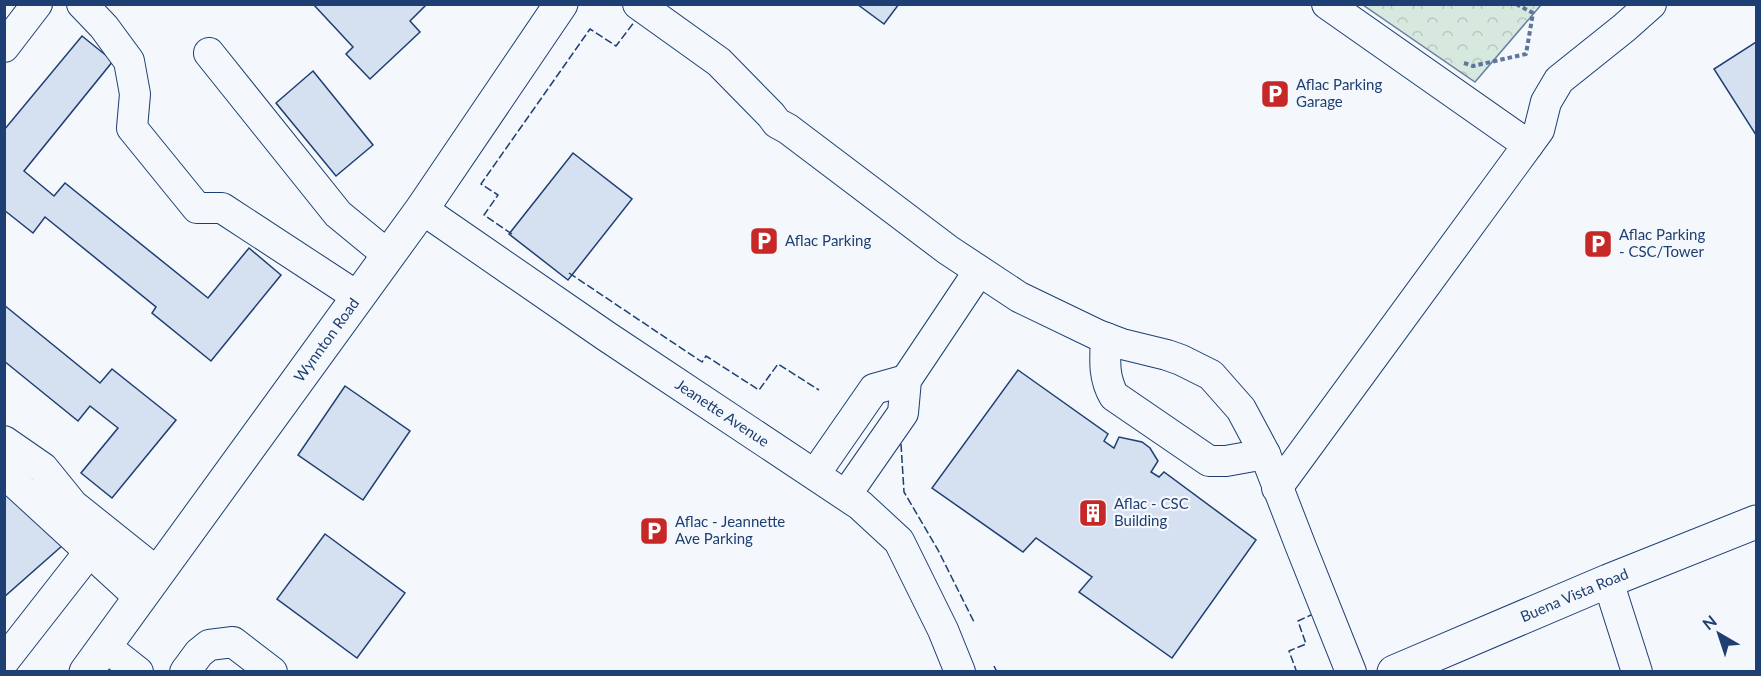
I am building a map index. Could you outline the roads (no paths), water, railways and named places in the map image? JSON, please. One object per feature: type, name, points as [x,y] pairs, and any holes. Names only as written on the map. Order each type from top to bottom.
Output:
[{"type":"main road","name":"Wynnton Road","points":[[95,659],[422,209],[561,4]]},
{"type":"main road","name":"Buena Vista Road","points":[[1394,672],[1608,581],[1756,522]]},
{"type":"street","points":[[4,48],[37,4]]},
{"type":"street","points":[[82,4],[104,27],[129,61],[135,94],[132,128],[197,208],[222,208],[358,297]]},
{"type":"street","points":[[638,4],[719,62],[777,123],[948,250],[1011,292],[1046,311],[1106,338],[1167,355],[1211,375],[1241,409],[1265,454],[1351,672]]},
{"type":"street","points":[[1327,4],[1528,144]]},
{"type":"street","points":[[1277,488],[1539,130],[1546,102],[1559,80],[1651,4]]},
{"type":"street","points":[[209,53],[338,214],[388,255]]},
{"type":"street","name":"Jeanette Avenue","points":[[422,209],[606,336],[860,505],[899,541],[943,630],[960,672]]},
{"type":"street","points":[[846,495],[903,413],[906,380],[979,271]]},
{"type":"street","points":[[1106,338],[1105,367],[1109,388],[1114,396],[1209,461],[1226,461],[1265,454]]},
{"type":"street","points":[[815,474],[874,389],[906,380]]},
{"type":"street","points":[[4,441],[43,468],[74,505],[149,585]]},
{"type":"street","points":[[4,473],[90,551],[149,585]]},
{"type":"street","points":[[4,661],[90,551]]},
{"type":"street","points":[[1608,581],[1637,672]]},
{"type":"street","points":[[185,672],[199,653],[209,645],[233,642],[272,672]]},
{"type":"street","points":[[95,659],[138,672]]},
{"type":"place","name":"Aflac Parking Garage","points":[[1275,94]]},
{"type":"place","name":"Aflac Parking","points":[[764,241]]},
{"type":"place","name":"Aflac Parking - CSC/Tower","points":[[1598,244]]},
{"type":"place","name":"Aflac - CSC Building","points":[[1093,513]]},
{"type":"place","name":"Aflac - Jeannette Ave Parking","points":[[654,531]]}]
